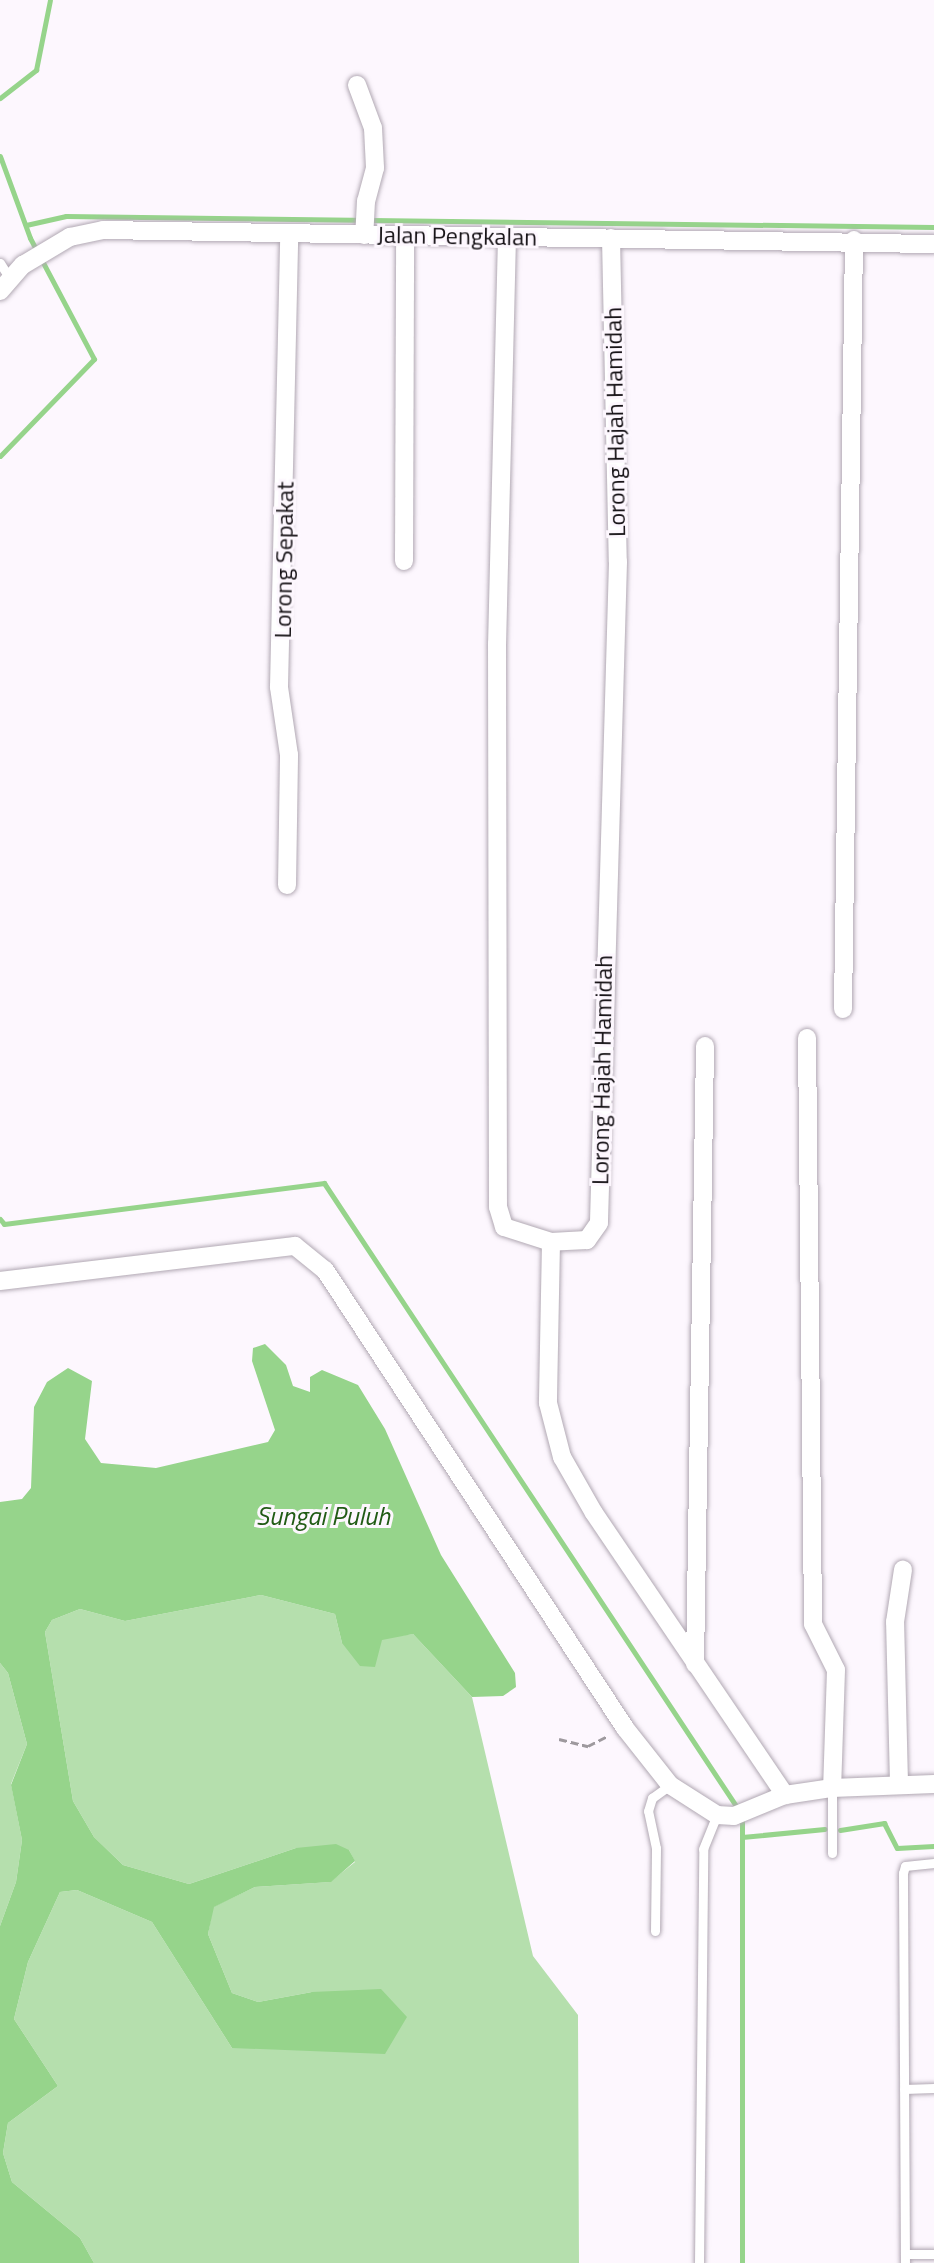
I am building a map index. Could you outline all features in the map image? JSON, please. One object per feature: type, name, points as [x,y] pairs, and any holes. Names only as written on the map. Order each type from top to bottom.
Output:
[{"type":"street","points":[[357,85],[373,128],[375,168],[366,201],[364,231]]},
{"type":"street","name":"Jalan Pengkalan","points":[[5,285],[23,265],[70,237],[103,230],[289,234],[364,231],[405,236],[854,240],[934,244]]},
{"type":"street","name":"Lorong Sepakat","points":[[287,885],[289,755],[279,687],[289,234]]},
{"type":"street","points":[[404,561],[405,236]]},
{"type":"street","points":[[507,237],[497,644],[498,1207],[504,1227],[551,1242],[552,1431],[594,1513],[785,1795]]},
{"type":"street","name":"Lorong Hajah Hamidah","points":[[551,1242],[587,1240],[599,1223],[618,562],[611,238]]},
{"type":"street","points":[[843,1009],[854,240]]},
{"type":"street","points":[[807,1038],[813,1624],[836,1670],[832,1788]]},
{"type":"street","points":[[695,1664],[705,1046]]},
{"type":"street","points":[[0,1281],[280,1244],[310,1255],[459,1468],[625,1728],[670,1785],[726,1815],[785,1795],[899,1783],[934,1784]]},
{"type":"street","points":[[899,1783],[895,1622],[903,1570]]},
{"type":"lane","points":[[0,263],[5,285]]},
{"type":"lane","points":[[655,1931],[656,1848],[648,1811],[652,1798],[670,1785]]},
{"type":"lane","points":[[832,1788],[832,1853]]},
{"type":"lane","points":[[699,2263],[703,1849],[726,1815]]},
{"type":"lane","points":[[934,1863],[905,1866],[903,1873],[905,2258],[934,2254]]},
{"type":"lane","points":[[904,2089],[934,2088]]},
{"type":"path","points":[[559,1739],[588,1746],[625,1728]]},
{"type":"shaded area","points":[[261,1595],[335,1614],[342,1643],[413,1634],[472,1697],[533,1956],[578,2015],[579,2263],[94,2263],[80,2238],[12,2182],[3,2153],[8,2123],[58,2086],[14,2019],[28,1962],[60,1892],[77,1890],[152,1922],[232,2048],[312,1992],[258,2002],[232,1993],[208,1934],[213,1907],[255,1887],[330,1882],[355,1862],[349,1850],[296,1848],[189,1884],[123,1865],[94,1837],[73,1801],[45,1632],[52,1620],[80,1609],[125,1621]]},
{"type":"shaded area","points":[[0,1663],[8,1673],[27,1744],[11,1784],[22,1840],[16,1882],[0,1926]]},
{"type":"water","name":"Sungai Puluh","points":[[265,1344],[286,1365],[293,1386],[310,1392],[310,1377],[322,1370],[358,1385],[385,1429],[441,1555],[515,1673],[516,1687],[503,1696],[472,1697],[413,1634],[382,1640],[375,1667],[360,1666],[342,1643],[335,1614],[261,1595],[125,1621],[80,1609],[52,1620],[45,1632],[73,1801],[94,1837],[123,1865],[189,1884],[296,1848],[336,1844],[349,1850],[355,1861],[331,1882],[255,1887],[214,1907],[208,1934],[232,1993],[258,2002],[312,1992],[381,1989],[407,2017],[385,2054],[232,2048],[152,1922],[77,1890],[60,1892],[28,1962],[14,2019],[58,2086],[8,2123],[3,2153],[12,2182],[80,2238],[94,2263],[0,2263],[0,1926],[16,1882],[22,1840],[11,1785],[27,1744],[8,1673],[0,1663],[0,1502],[22,1499],[31,1488],[34,1407],[47,1382],[68,1368],[92,1381],[85,1439],[101,1463],[156,1468],[268,1442],[275,1430],[252,1361],[253,1348]]},
{"type":"waterway","points":[[0,98],[36,70],[50,0]]},
{"type":"waterway","points":[[0,156],[30,238],[94,359],[0,456]]},
{"type":"waterway","points":[[26,225],[66,216],[934,227]]},
{"type":"waterway","points":[[0,1219],[4,1224],[324,1183],[742,1815],[742,2263]]},
{"type":"waterway","points":[[840,1830],[884,1823],[897,1848],[934,1846]]},
{"type":"waterway","points":[[742,1837],[825,1829]]}]
